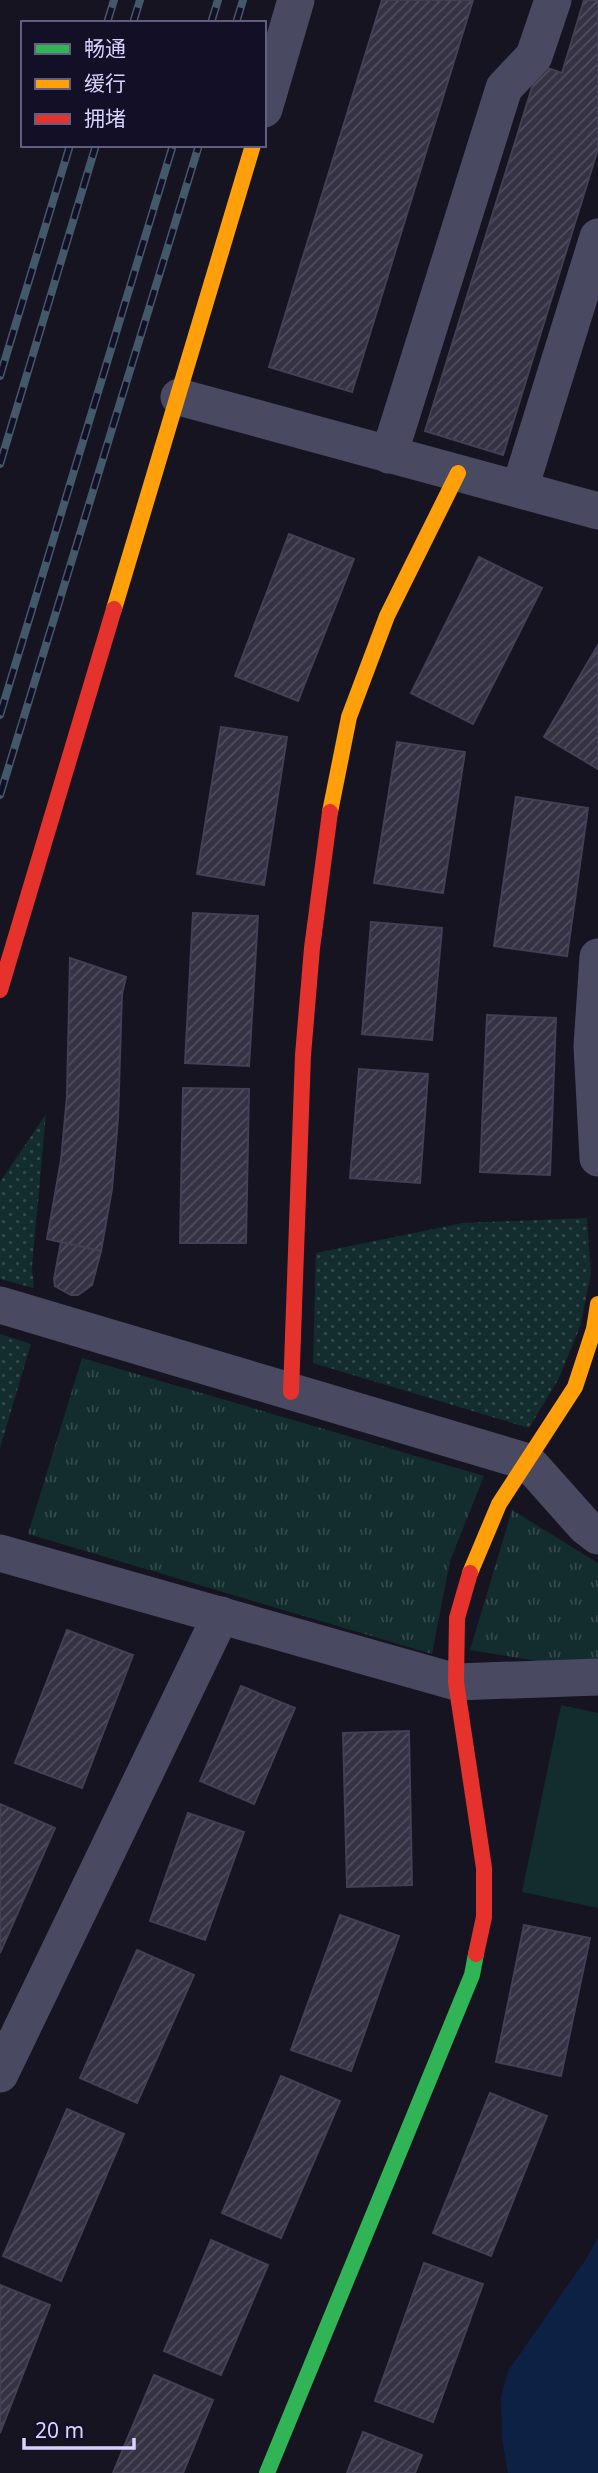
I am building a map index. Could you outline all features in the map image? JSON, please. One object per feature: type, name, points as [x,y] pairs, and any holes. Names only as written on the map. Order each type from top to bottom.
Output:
[{"type":"street","points":[[266,101],[296,0]]},
{"type":"street","points":[[389,455],[504,88],[534,56],[553,0]]},
{"type":"street","points":[[0,990],[252,147]]},
{"type":"street","points":[[520,488],[598,237]]},
{"type":"street","points":[[179,397],[598,511]]},
{"type":"street","points":[[291,1392],[303,1055],[312,948],[328,820],[349,717],[363,679],[387,616],[458,472]]},
{"type":"street","points":[[598,957],[592,1046],[598,1158]]},
{"type":"street","points":[[267,2473],[472,1975],[484,1917],[484,1868],[456,1682],[457,1618],[472,1567],[499,1504],[575,1387],[594,1329],[598,1304]]},
{"type":"street","points":[[0,1305],[528,1462],[598,1536]]},
{"type":"street","points":[[0,1553],[456,1682],[598,1677]]},
{"type":"street","points":[[0,2074],[221,1615]]},
{"type":"green space","points":[[46,1114],[32,1267],[34,1288],[0,1279],[0,1182]]},
{"type":"green space","points":[[587,1218],[591,1273],[580,1327],[559,1378],[529,1428],[313,1363],[316,1253],[463,1223]]},
{"type":"green space","points":[[0,1334],[31,1344],[0,1448]]},
{"type":"green space","points":[[82,1358],[484,1476],[450,1561],[432,1654],[28,1534]]},
{"type":"green space","points":[[512,1510],[598,1563],[598,1661],[549,1663],[470,1650]]},
{"type":"green space","points":[[561,1705],[598,1713],[598,1908],[522,1892]]},
{"type":"water","points":[[598,2238],[598,2473],[508,2473],[502,2439],[501,2397],[508,2371]]},
{"type":"building","points":[[382,0],[473,0],[352,392],[269,367]]},
{"type":"building","points":[[584,0],[598,0],[598,149],[503,455],[425,431],[539,65],[562,73]]},
{"type":"building","points":[[289,534],[354,559],[298,701],[235,676]]},
{"type":"building","points":[[479,557],[542,588],[473,724],[411,693]]},
{"type":"building","points":[[598,645],[598,769],[544,737]]},
{"type":"building","points":[[221,727],[287,737],[264,885],[197,874]]},
{"type":"building","points":[[397,742],[465,752],[443,893],[374,883]]},
{"type":"building","points":[[516,797],[588,808],[567,956],[494,946]]},
{"type":"building","points":[[193,913],[258,916],[249,1066],[185,1063]]},
{"type":"building","points":[[371,922],[442,928],[432,1040],[362,1034]]},
{"type":"building","points":[[70,958],[126,977],[122,994],[118,1119],[112,1189],[101,1251],[47,1239],[61,1160],[67,1096]]},
{"type":"building","points":[[487,1015],[556,1018],[550,1175],[480,1172]]},
{"type":"building","points":[[359,1069],[428,1074],[420,1183],[350,1178]]},
{"type":"building","points":[[183,1088],[249,1089],[246,1243],[180,1243]]},
{"type":"building","points":[[61,1242],[101,1251],[92,1285],[78,1295],[71,1295],[55,1286]]},
{"type":"building","points":[[67,1630],[133,1655],[82,1788],[15,1763]]},
{"type":"building","points":[[241,1686],[295,1708],[254,1804],[200,1781]]},
{"type":"building","points":[[409,1731],[412,1885],[347,1887],[343,1733]]},
{"type":"building","points":[[0,1804],[55,1828],[0,1953]]},
{"type":"building","points":[[188,1813],[244,1832],[205,1940],[150,1921]]},
{"type":"building","points":[[340,1915],[399,1936],[351,2071],[291,2050]]},
{"type":"building","points":[[524,1925],[590,1938],[561,2076],[496,2062]]},
{"type":"building","points":[[137,1950],[194,1975],[137,2103],[80,2078]]},
{"type":"building","points":[[281,2076],[340,2101],[281,2238],[222,2213]]},
{"type":"building","points":[[490,2093],[547,2116],[491,2256],[433,2233]]},
{"type":"building","points":[[67,2109],[124,2134],[61,2281],[3,2256]]},
{"type":"building","points":[[211,2240],[268,2265],[221,2375],[164,2351]]},
{"type":"building","points":[[424,2263],[483,2284],[433,2422],[375,2401]]},
{"type":"building","points":[[0,2285],[50,2305],[0,2433]]},
{"type":"building","points":[[154,2375],[213,2400],[183,2473],[113,2473]]},
{"type":"building","points":[[363,2432],[422,2455],[415,2473],[347,2473]]},
{"type":"railway","points":[[108,21],[114,0]]},
{"type":"railway","points":[[134,21],[140,0]]},
{"type":"railway","points":[[212,21],[218,0]]},
{"type":"railway","points":[[237,21],[243,0]]},
{"type":"railway","points":[[0,376],[69,147]]},
{"type":"railway","points":[[0,464],[95,147]]},
{"type":"railway","points":[[0,715],[172,147]]},
{"type":"railway","points":[[0,795],[198,147]]},
{"type":"traffic: fast","points":[[267,2473],[472,1975],[476,1954]]},
{"type":"traffic: slow","points":[[114,609],[252,147]]},
{"type":"traffic: slow","points":[[330,812],[349,717],[387,616],[458,473]]},
{"type":"traffic: slow","points":[[470,1573],[499,1504],[575,1387],[594,1329],[598,1304]]},
{"type":"traffic: jam","points":[[0,990],[114,609]]},
{"type":"traffic: jam","points":[[291,1392],[303,1055],[312,948],[330,812]]},
{"type":"traffic: jam","points":[[470,1573],[457,1618],[456,1682],[484,1868],[484,1917],[476,1954]]}]
